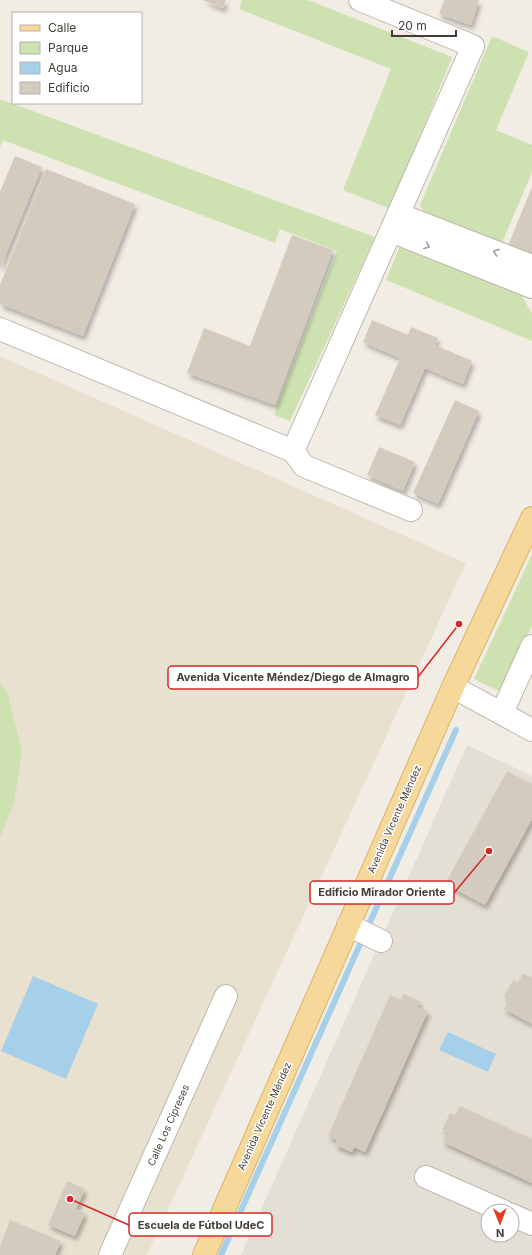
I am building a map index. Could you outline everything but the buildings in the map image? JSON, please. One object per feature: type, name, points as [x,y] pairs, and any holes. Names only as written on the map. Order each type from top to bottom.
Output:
[{"type":"main road","name":"Avenida Vicente Méndez","points":[[204,1255],[363,932],[453,687],[532,518]]},
{"type":"street","points":[[292,451],[474,46],[360,0]]},
{"type":"street","points":[[394,223],[532,266]]},
{"type":"street","points":[[394,223],[532,287]]},
{"type":"street","points":[[0,329],[292,451],[304,466],[410,510]]},
{"type":"street","points":[[502,713],[532,646]]},
{"type":"street","points":[[453,687],[532,730]]},
{"type":"street","name":"Calle Los Cipreses","points":[[110,1255],[226,996]]},
{"type":"street","points":[[426,1176],[485,1203]]},
{"type":"street","points":[[520,1219],[532,1224]]},
{"type":"shaded area","points":[[0,356],[466,563],[147,1255],[0,1255]]},
{"type":"shaded area","points":[[467,745],[532,776],[532,1255],[241,1255]]},
{"type":"green space","points":[[242,0],[308,0],[452,57],[391,209],[343,190],[391,69],[239,9]]},
{"type":"green space","points":[[492,36],[529,52],[496,130],[532,145],[532,172],[500,248],[427,217],[420,205]]},
{"type":"green space","points":[[0,99],[375,237],[290,421],[274,415],[337,251],[280,229],[275,243],[3,140],[0,147]]},
{"type":"green space","points":[[401,243],[520,293],[532,313],[532,341],[386,280]]},
{"type":"green space","points":[[532,554],[532,626],[501,692],[474,679]]},
{"type":"green space","points":[[0,683],[8,694],[22,752],[14,804],[0,837]]},
{"type":"water","points":[[33,976],[98,1004],[66,1079],[1,1051]]},
{"type":"water","points":[[448,1032],[496,1054],[488,1072],[439,1050]]},
{"type":"waterway","points":[[221,1255],[456,730]]},
{"type":"place","name":"Avenida Vicente Méndez/Diego de Almagro","points":[[459,624]]},
{"type":"place","name":"Edificio Mirador Oriente","points":[[489,851]]},
{"type":"place","name":"Escuela de Fútbol UdeC","points":[[70,1199]]}]
